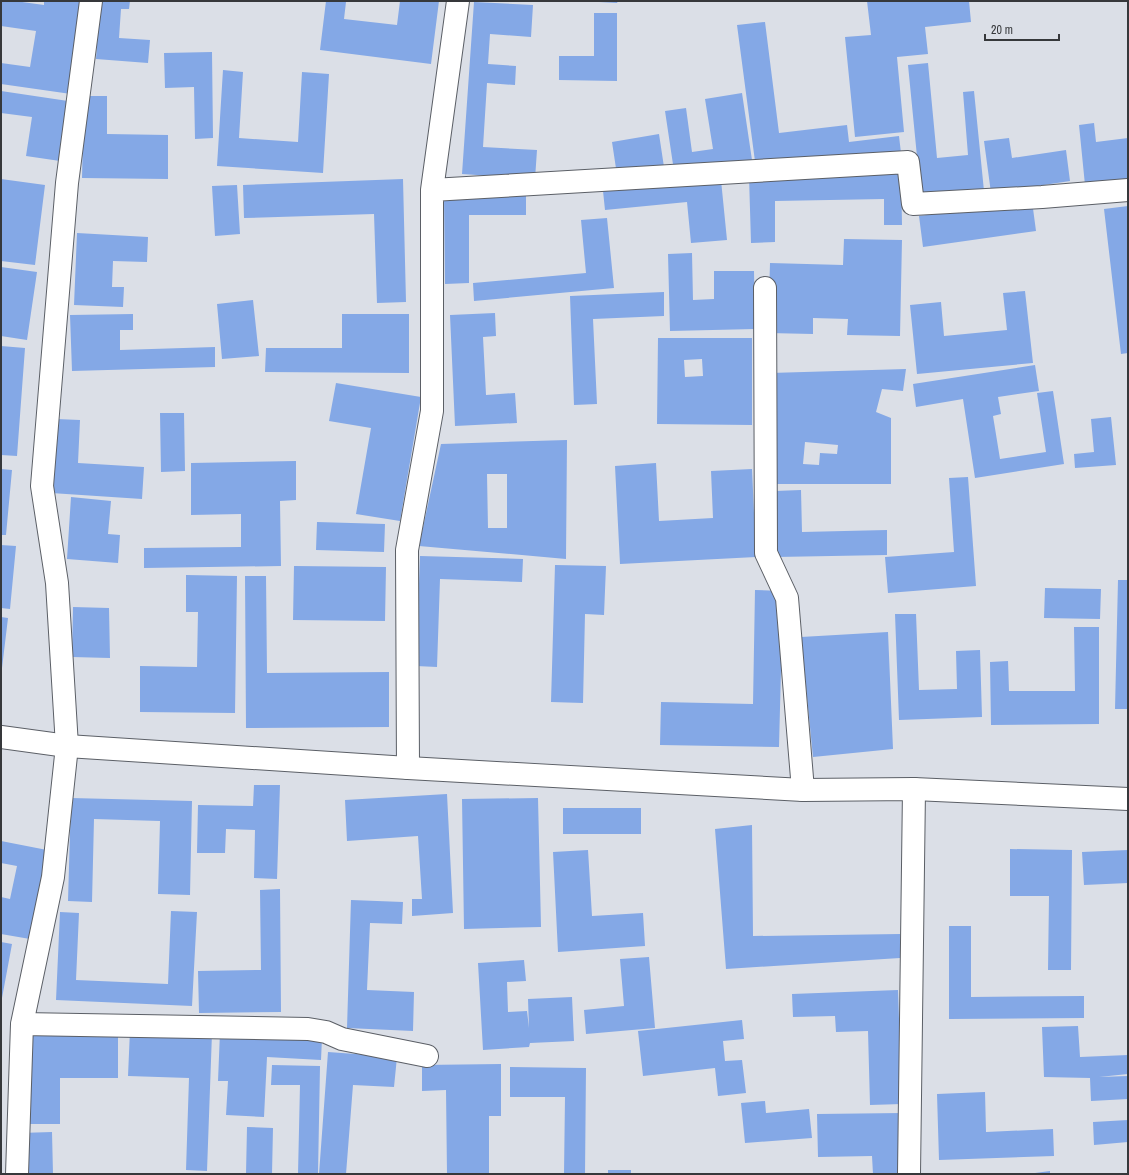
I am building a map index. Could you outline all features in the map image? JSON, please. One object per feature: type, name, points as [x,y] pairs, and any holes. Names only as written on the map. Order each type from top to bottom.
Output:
[{"type":"street","points":[[17,1174],[22,1024],[53,877],[67,746],[57,583],[42,486],[67,183],[91,1]]},
{"type":"street","points":[[408,768],[407,550],[432,411],[432,190],[458,1]]},
{"type":"street","points":[[432,190],[908,162],[913,204],[1042,197],[1128,190]]},
{"type":"street","points":[[765,288],[766,553],[786,598],[803,790]]},
{"type":"street","points":[[1,737],[67,746],[408,768],[803,790],[914,789],[1128,799]]},
{"type":"street","points":[[908,1174],[914,789]]},
{"type":"street","points":[[22,1024],[308,1029],[326,1032],[342,1039],[427,1056]]},
{"type":"building","points":[[1,1],[15,1],[44,5],[44,1],[83,1],[71,94],[1,84],[1,63],[30,67],[36,31],[1,26]]},
{"type":"building","points":[[100,1],[130,1],[129,9],[121,9],[119,38],[150,40],[148,63],[96,59]]},
{"type":"building","points":[[326,1],[346,2],[344,19],[397,25],[400,1],[439,1],[431,64],[320,50]]},
{"type":"building","points":[[599,1],[618,1],[617,3]]},
{"type":"building","points":[[867,1],[969,1],[971,22],[925,27],[928,54],[897,57],[904,132],[855,137],[845,37],[871,35]]},
{"type":"building","points":[[474,2],[533,5],[531,37],[490,34],[488,64],[516,66],[515,85],[487,83],[483,147],[537,150],[535,179],[462,174]]},
{"type":"building","points":[[594,13],[617,13],[617,81],[559,80],[559,56],[594,56]]},
{"type":"building","points":[[765,22],[779,133],[847,125],[849,142],[899,136],[901,153],[756,169],[737,25]]},
{"type":"building","points":[[212,52],[213,138],[195,139],[194,87],[165,88],[164,53]]},
{"type":"building","points":[[928,63],[937,158],[968,155],[963,92],[974,91],[984,191],[921,197],[908,65]]},
{"type":"building","points":[[223,70],[243,72],[239,138],[298,142],[302,72],[329,74],[323,173],[217,166]]},
{"type":"building","points":[[1,91],[68,101],[60,161],[26,156],[32,117],[1,113]]},
{"type":"building","points":[[742,93],[752,160],[674,171],[665,111],[686,108],[692,152],[713,149],[705,99]]},
{"type":"building","points":[[84,96],[107,96],[107,134],[168,135],[168,179],[82,178]]},
{"type":"building","points":[[1094,123],[1096,142],[1128,138],[1128,180],[1085,185],[1079,125]]},
{"type":"building","points":[[659,134],[664,167],[617,175],[612,142]]},
{"type":"building","points":[[1009,138],[1012,158],[1066,150],[1070,181],[991,193],[984,141]]},
{"type":"building","points":[[901,172],[902,225],[884,225],[884,199],[775,201],[775,242],[751,243],[749,176]]},
{"type":"building","points":[[1,179],[45,185],[35,265],[1,261]]},
{"type":"building","points":[[403,179],[406,302],[377,303],[374,214],[244,218],[243,185]]},
{"type":"building","points":[[721,180],[727,240],[691,243],[687,202],[605,210],[603,191]]},
{"type":"building","points":[[237,185],[240,234],[215,236],[212,186]]},
{"type":"building","points":[[526,196],[526,215],[469,215],[469,283],[445,284],[444,197]]},
{"type":"building","points":[[1032,201],[1036,231],[923,247],[919,216]]},
{"type":"building","points":[[1128,206],[1128,353],[1121,354],[1104,209]]},
{"type":"building","points":[[607,218],[614,288],[474,301],[473,283],[586,273],[581,220]]},
{"type":"building","points":[[77,233],[148,237],[147,262],[113,261],[112,287],[124,287],[123,307],[74,305]]},
{"type":"building","points":[[844,239],[902,240],[900,336],[847,335],[848,319],[813,318],[813,334],[768,333],[770,263],[843,265]]},
{"type":"building","points":[[692,253],[693,300],[714,299],[714,271],[754,271],[755,329],[670,331],[668,254]]},
{"type":"building","points":[[1,267],[37,272],[27,340],[1,336]]},
{"type":"building","points":[[1025,291],[1033,363],[917,374],[910,305],[941,302],[944,336],[1007,330],[1003,293]]},
{"type":"building","points":[[664,292],[664,316],[593,319],[597,404],[574,405],[570,296]]},
{"type":"building","points":[[253,300],[259,356],[222,359],[217,304]]},
{"type":"building","points":[[495,313],[496,336],[483,337],[486,395],[515,393],[517,423],[455,426],[450,315]]},
{"type":"building","points":[[133,314],[133,330],[120,330],[120,350],[215,347],[215,367],[72,371],[70,315]]},
{"type":"building","points":[[342,314],[409,314],[409,373],[265,372],[266,348],[342,348]]},
{"type":"building","points":[[658,338],[752,338],[752,425],[657,424]],"holes":[[[702,359],[703,376],[685,377],[684,360]]]},
{"type":"building","points":[[1,346],[25,348],[17,456],[1,455]]},
{"type":"building","points":[[1035,365],[1039,391],[998,397],[1001,414],[993,416],[1000,459],[1046,452],[1037,393],[1053,391],[1064,464],[975,478],[963,399],[916,407],[913,384]]},
{"type":"building","points":[[906,369],[903,391],[882,389],[876,412],[891,418],[891,484],[770,484],[770,373]],"holes":[[[805,442],[838,445],[837,454],[820,453],[819,465],[803,464]]]},
{"type":"building","points":[[336,383],[421,397],[400,521],[356,514],[371,428],[329,421]]},
{"type":"building","points":[[160,413],[184,413],[185,471],[161,472]]},
{"type":"building","points":[[1111,417],[1116,465],[1075,468],[1074,454],[1094,452],[1091,419]]},
{"type":"building","points":[[56,419],[80,420],[78,463],[144,467],[142,499],[51,493]]},
{"type":"building","points":[[567,440],[566,559],[419,546],[441,444]],"holes":[[[487,474],[507,474],[507,528],[488,528]]]},
{"type":"building","points":[[296,461],[296,500],[280,501],[281,566],[144,568],[144,548],[241,547],[241,514],[191,515],[191,463]]},
{"type":"building","points":[[656,463],[659,521],[713,518],[711,471],[752,469],[756,557],[620,564],[615,466]]},
{"type":"building","points":[[1,469],[12,470],[6,535],[1,535]]},
{"type":"building","points":[[968,477],[976,586],[888,593],[885,557],[954,552],[949,478]]},
{"type":"building","points":[[801,490],[802,532],[887,530],[887,555],[776,557],[775,491]]},
{"type":"building","points":[[71,497],[111,501],[108,534],[120,535],[118,563],[67,559]]},
{"type":"building","points":[[317,522],[385,524],[384,552],[316,550]]},
{"type":"building","points":[[1,545],[16,546],[10,609],[1,608]]},
{"type":"building","points":[[420,556],[523,559],[522,582],[440,579],[437,667],[416,666]]},
{"type":"building","points":[[555,565],[606,566],[604,615],[585,614],[583,703],[551,702]]},
{"type":"building","points":[[294,566],[386,567],[385,621],[293,620]]},
{"type":"building","points":[[186,575],[237,576],[235,713],[140,712],[140,666],[197,667],[198,612],[186,612]]},
{"type":"building","points":[[245,576],[266,576],[267,673],[389,672],[389,727],[246,728]]},
{"type":"building","points":[[1118,580],[1128,580],[1128,709],[1115,709]]},
{"type":"building","points":[[1045,588],[1101,589],[1100,619],[1044,618]]},
{"type":"building","points":[[755,590],[783,591],[779,747],[660,745],[661,702],[753,704]]},
{"type":"building","points":[[73,607],[109,608],[110,658],[72,657]]},
{"type":"building","points":[[895,614],[916,614],[919,690],[957,689],[956,651],[980,650],[982,717],[899,720]]},
{"type":"building","points":[[1,617],[8,618],[2,668],[1,668]]},
{"type":"building","points":[[1074,627],[1099,627],[1099,724],[991,725],[990,662],[1008,661],[1009,691],[1075,691]]},
{"type":"building","points":[[888,632],[893,749],[813,757],[801,637]]},
{"type":"building","points":[[254,785],[280,785],[277,879],[254,878],[255,830],[226,829],[225,853],[197,853],[198,805],[253,806]]},
{"type":"building","points":[[447,794],[453,913],[412,916],[412,899],[422,899],[418,836],[347,841],[345,800]]},
{"type":"building","points":[[71,798],[192,801],[190,895],[158,894],[160,821],[94,819],[92,902],[68,901]]},
{"type":"building","points":[[538,798],[541,927],[464,929],[462,799]]},
{"type":"building","points":[[563,808],[641,808],[641,834],[563,834]]},
{"type":"building","points":[[752,825],[753,936],[900,934],[900,958],[726,969],[715,829]]},
{"type":"building","points":[[1,841],[47,850],[30,939],[1,934],[1,897],[10,899],[17,866],[1,863]]},
{"type":"building","points":[[1010,849],[1072,850],[1071,970],[1048,970],[1049,896],[1010,896]]},
{"type":"building","points":[[588,850],[592,916],[643,913],[645,946],[558,952],[553,852]]},
{"type":"building","points":[[1128,850],[1128,883],[1084,885],[1082,852]]},
{"type":"building","points":[[280,889],[281,1012],[199,1013],[198,971],[261,970],[260,890]]},
{"type":"building","points":[[351,900],[403,902],[402,924],[370,923],[367,990],[414,992],[413,1031],[347,1028]]},
{"type":"building","points":[[171,911],[197,912],[192,1006],[56,1000],[60,912],[79,913],[76,980],[168,984]]},
{"type":"building","points":[[949,926],[971,926],[971,997],[1084,996],[1084,1018],[949,1019]]},
{"type":"building","points":[[1,942],[12,944],[2,998],[1,998]]},
{"type":"building","points":[[649,957],[655,1028],[586,1034],[584,1010],[624,1006],[620,959]]},
{"type":"building","points":[[524,960],[526,981],[507,982],[508,1012],[527,1011],[529,1028],[528,999],[572,997],[574,1041],[530,1043],[529,1047],[483,1050],[478,963]]},
{"type":"building","points":[[898,990],[902,1104],[870,1105],[868,1031],[836,1032],[835,1016],[793,1017],[792,994]]},
{"type":"building","points":[[742,1020],[744,1039],[723,1041],[725,1061],[742,1060],[746,1093],[718,1096],[715,1068],[643,1076],[638,1031]]},
{"type":"building","points":[[1078,1026],[1080,1057],[1128,1055],[1128,1074],[1099,1077],[1128,1076],[1128,1099],[1091,1101],[1090,1078],[1044,1077],[1042,1027]]},
{"type":"building","points":[[26,1030],[118,1030],[118,1078],[60,1078],[60,1124],[25,1124]]},
{"type":"building","points":[[130,1030],[212,1033],[207,1171],[186,1170],[189,1078],[128,1076]]},
{"type":"building","points":[[220,1032],[322,1038],[321,1060],[267,1057],[264,1117],[226,1115],[228,1081],[218,1081]]},
{"type":"building","points":[[328,1052],[397,1057],[394,1087],[353,1085],[346,1174],[319,1174]]},
{"type":"building","points":[[501,1064],[501,1116],[489,1116],[489,1174],[447,1174],[446,1090],[422,1091],[422,1065]]},
{"type":"building","points":[[272,1065],[320,1066],[318,1174],[298,1174],[300,1085],[271,1085]]},
{"type":"building","points":[[510,1067],[586,1068],[585,1174],[564,1174],[565,1097],[510,1097]]},
{"type":"building","points":[[985,1092],[986,1132],[1053,1129],[1054,1156],[939,1160],[937,1094]]},
{"type":"building","points":[[765,1101],[766,1113],[809,1109],[812,1138],[745,1143],[741,1103]]},
{"type":"building","points":[[902,1113],[903,1174],[873,1174],[872,1156],[818,1157],[817,1114]]},
{"type":"building","points":[[1128,1120],[1128,1142],[1094,1145],[1093,1122]]},
{"type":"building","points":[[247,1127],[273,1128],[272,1174],[246,1174]]},
{"type":"building","points":[[52,1132],[53,1174],[21,1174],[20,1133]]},
{"type":"building","points":[[608,1170],[631,1170],[631,1174],[608,1174]]},
{"type":"building","points":[[1050,1171],[1050,1174],[1035,1174],[1035,1173]]}]
